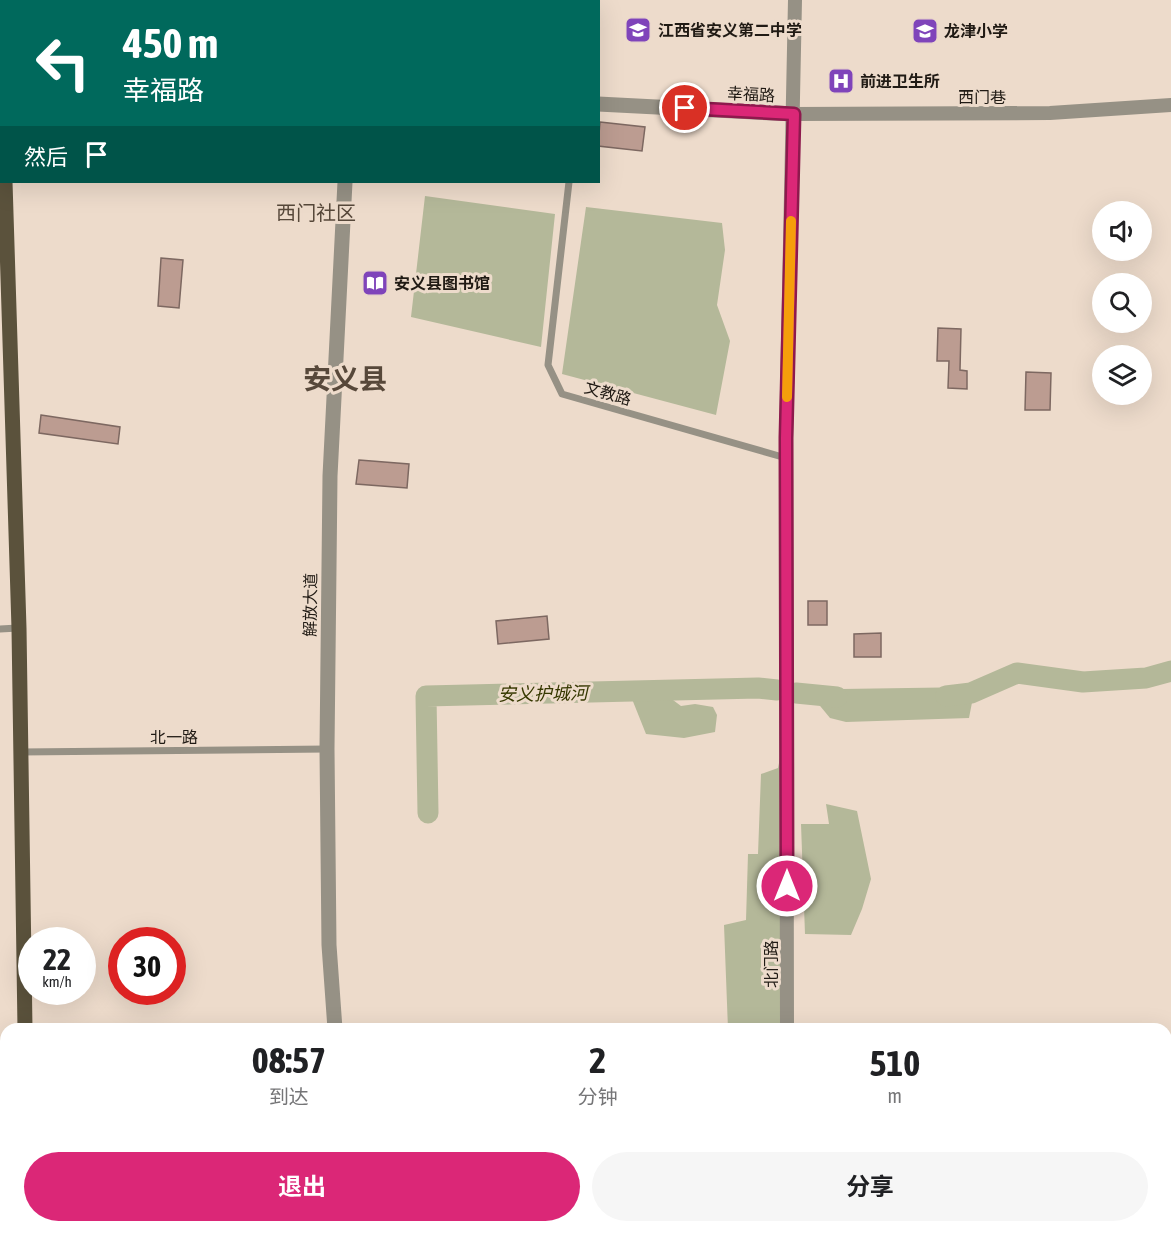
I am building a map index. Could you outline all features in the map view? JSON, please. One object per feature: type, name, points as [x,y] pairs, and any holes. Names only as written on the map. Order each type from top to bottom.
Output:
[{"type":"main road","points":[[5,183],[19,628],[25,1023]]},
{"type":"street","name":"北门路","points":[[787,1023],[786,458],[795,0]]},
{"type":"street","name":"幸福路","points":[[600,104],[794,114]]},
{"type":"street","name":"西门巷","points":[[794,114],[1050,113],[1171,105]]},
{"type":"street","name":"解放大道","points":[[335,1023],[329,945],[327,749],[330,476],[345,183]]},
{"type":"lane","name":"文教路","points":[[569,183],[548,366],[562,394],[786,458]]},
{"type":"lane","points":[[0,628],[19,628]]},
{"type":"lane","name":"北一路","points":[[21,752],[327,749]]},
{"type":"shaded area","points":[[425,196],[555,214],[541,347],[411,317]]},
{"type":"shaded area","points":[[586,207],[722,223],[725,250],[717,305],[730,341],[716,415],[562,374]]},
{"type":"shaded area","points":[[802,684],[841,689],[975,687],[969,718],[846,722],[830,718]]},
{"type":"shaded area","points":[[659,697],[673,700],[681,706],[695,704],[713,707],[717,715],[715,732],[684,738],[646,734],[632,699]]},
{"type":"shaded area","points":[[780,758],[781,1023],[728,1023],[724,925],[746,920],[748,854],[758,854],[761,774],[778,768]]},
{"type":"shaded area","points":[[826,804],[857,811],[871,879],[851,935],[805,934],[801,824],[829,824]]},
{"type":"building","points":[[600,122],[645,127],[642,151],[600,146]]},
{"type":"building","points":[[161,258],[183,260],[179,308],[158,306]]},
{"type":"building","points":[[938,328],[961,329],[960,370],[967,371],[967,389],[948,388],[949,361],[937,361]]},
{"type":"building","points":[[1026,372],[1051,373],[1050,410],[1025,410]]},
{"type":"building","points":[[41,415],[120,427],[118,444],[39,433]]},
{"type":"building","points":[[359,460],[409,464],[407,488],[356,484]]},
{"type":"building","points":[[808,601],[827,601],[827,625],[808,625]]},
{"type":"building","points":[[547,616],[549,639],[498,644],[496,621]]},
{"type":"building","points":[[881,633],[881,657],[854,657],[854,634]]},
{"type":"waterway","name":"安义护城河","points":[[946,696],[971,693],[1017,673],[1083,682],[1146,678],[1171,671]]},
{"type":"waterway","name":"安义护城河","points":[[428,813],[426,696],[758,688],[777,690]]},
{"type":"waterway","name":"安义护城河","points":[[796,693],[837,697]]},
{"type":"slow traffic","points":[[787,397],[791,221]]},
{"type":"place","name":"江西省安义第二中学","points":[[638,30]]},
{"type":"place","name":"龙津小学","points":[[925,31]]},
{"type":"place","name":"前进卫生所","points":[[841,81]]},
{"type":"place","name":"安义县图书馆","points":[[375,283]]},
{"type":"district","name":"西门社区","points":[[316,213]]},
{"type":"district","name":"安义县","points":[[345,379]]},
{"type":"route","points":[[685,108],[794,114],[786,438],[787,886]]}]
